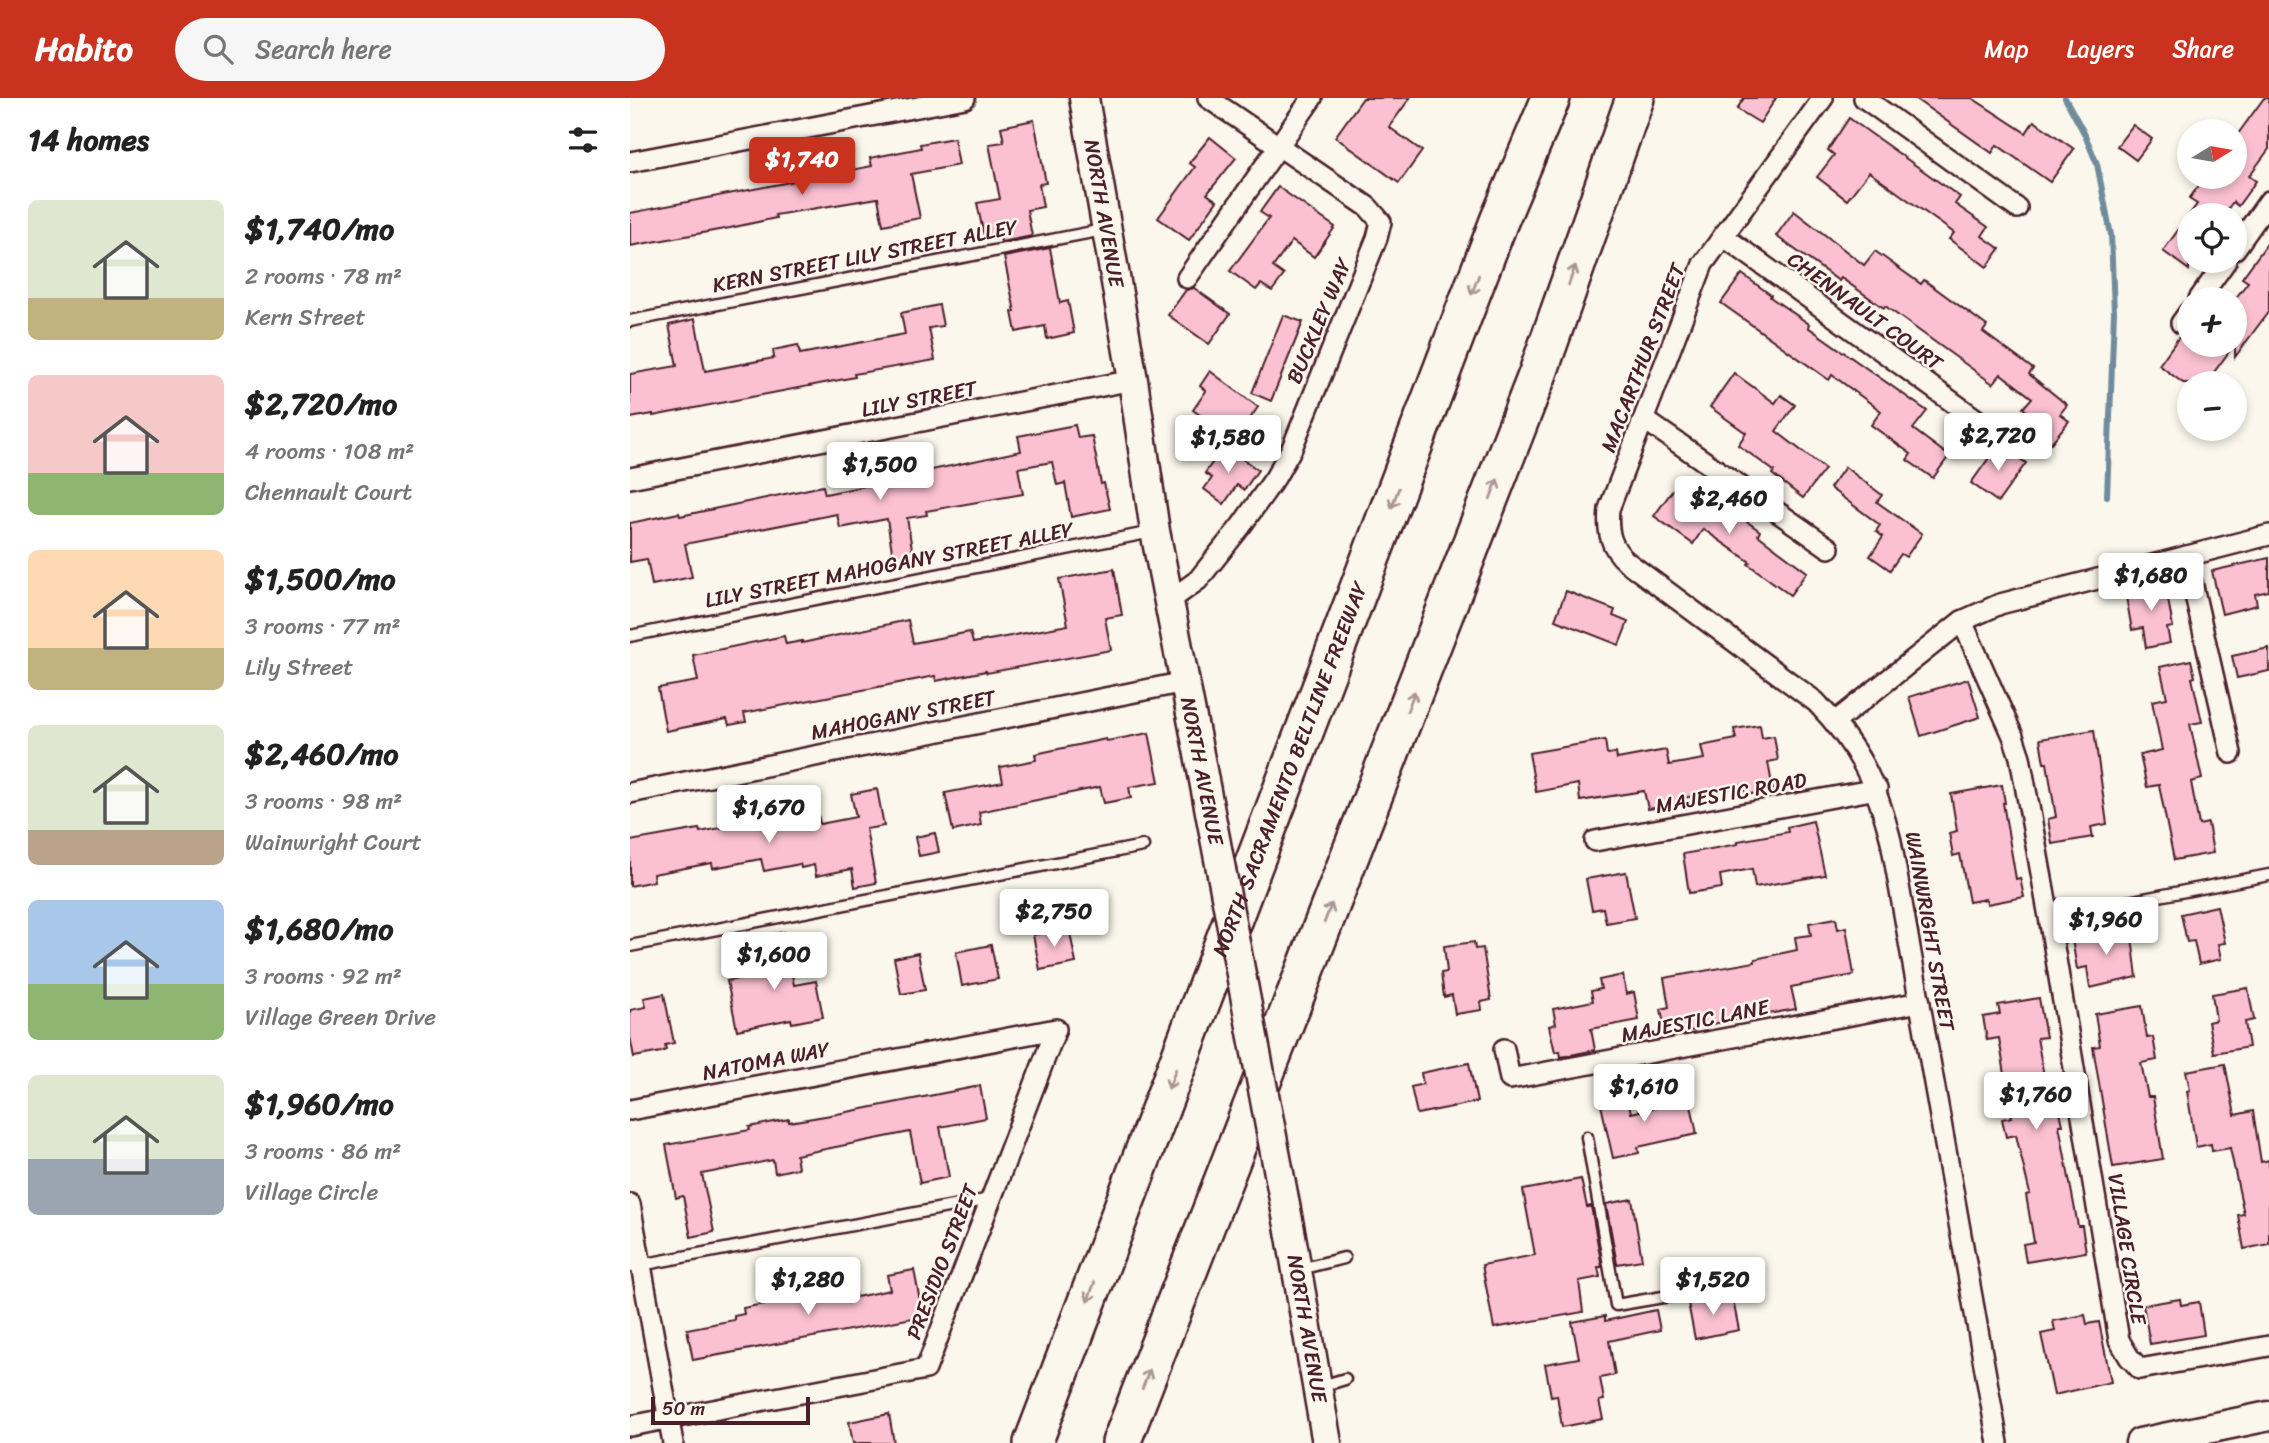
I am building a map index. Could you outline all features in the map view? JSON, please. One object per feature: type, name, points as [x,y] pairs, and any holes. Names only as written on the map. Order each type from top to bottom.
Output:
[{"type":"highway","points":[[1499,221],[1532,98]]},
{"type":"highway","name":"NORTH SACRAMENTO BELTLINE FREEWAY","points":[[1033,1443],[1499,221],[1551,98]]},
{"type":"highway","points":[[1121,1443],[1543,360],[1635,98]]},
{"type":"street","points":[[630,163],[965,98]]},
{"type":"street","name":"NORTH AVENUE","points":[[1084,98],[1156,531],[1291,1236],[1327,1443]]},
{"type":"street","points":[[1208,98],[1277,146]]},
{"type":"street","points":[[1187,278],[1312,98]]},
{"type":"street","name":"MACARTHUR STREET","points":[[1708,623],[1617,554],[1609,537],[1609,509],[1703,264],[1823,98]]},
{"type":"street","points":[[1864,98],[2017,208]]},
{"type":"street","name":"BUCKLEY WAY","points":[[1169,601],[1198,580],[1241,526],[1275,478],[1292,448],[1377,238],[1381,222],[1368,207],[1277,146]]},
{"type":"street","points":[[2247,231],[2269,201]]},
{"type":"street","name":"CHENNAULT COURT","points":[[1723,236],[1980,422]]},
{"type":"street","name":"LILY STREET","points":[[630,478],[1133,380]]},
{"type":"street","points":[[1645,420],[1829,548]]},
{"type":"street","points":[[1835,722],[1962,621],[2000,604],[2269,535]]},
{"type":"street","points":[[2186,556],[2231,753]]},
{"type":"street","name":"VILLAGE CIRCLE","points":[[1962,621],[2020,757],[2119,1340],[2140,1369],[2269,1346]]},
{"type":"street","name":"WAINWRIGHT STREET","points":[[1708,623],[1816,702],[1835,722],[1864,764],[1877,789],[1891,841],[1998,1443]]},
{"type":"street","name":"MAHOGANY STREET","points":[[630,793],[1185,682]]},
{"type":"street","name":"MAJESTIC ROAD","points":[[1594,841],[1877,789]]},
{"type":"street","name":"MAJESTIC LANE","points":[[1504,1049],[1510,1079],[1920,1002]]},
{"type":"street","name":"PRESIDIO STREET","points":[[630,1426],[926,1369],[1056,1029],[910,1057]]},
{"type":"street","name":"NATOMA WAY","points":[[630,1110],[910,1057]]},
{"type":"street","points":[[630,1204],[636,1266],[673,1443]]},
{"type":"street","points":[[2140,1443],[2269,1416]]},
{"type":"lane","name":"KERN STREET LILY STREET ALLEY","points":[[630,321],[1107,229]]},
{"type":"lane","name":"LILY STREET MAHOGANY STREET ALLEY","points":[[630,636],[1156,531]]},
{"type":"lane","points":[[630,946],[1143,846]]},
{"type":"lane","points":[[2049,917],[2269,875]]},
{"type":"lane","points":[[1587,1137],[1616,1305],[1728,1286]]},
{"type":"lane","points":[[636,1266],[991,1199]]},
{"type":"lane","points":[[1297,1270],[1344,1258]]},
{"type":"lane","points":[[1317,1388],[1345,1379]]},
{"type":"building","points":[[1363,98],[1410,98],[1389,127],[1422,151],[1399,183],[1335,137]]},
{"type":"building","points":[[1744,98],[1776,98],[1760,123],[1737,109]]},
{"type":"building","points":[[1914,98],[1972,98],[2026,133],[2034,121],[2074,149],[2050,182],[1997,145],[1992,153]]},
{"type":"building","points":[[2264,98],[2269,98],[2269,149],[2249,176],[2256,181],[2240,203],[2195,203],[2189,199],[2196,189],[2247,189],[2247,121]]},
{"type":"building","points":[[1849,118],[1960,197],[1955,204],[1988,227],[1982,236],[2000,249],[1987,267],[1949,239],[1954,233],[1869,172],[1847,200],[1817,177],[1834,155],[1828,150]]},
{"type":"building","points":[[1034,120],[1046,183],[1039,184],[1043,207],[1027,210],[1032,236],[1001,242],[999,233],[984,236],[977,203],[1000,199],[989,144],[1004,142],[1001,127]]},
{"type":"building","points":[[2133,125],[2152,139],[2136,160],[2117,146]]},
{"type":"building","points":[[1210,137],[1236,158],[1207,194],[1217,201],[1189,240],[1158,218],[1195,167],[1189,163]]},
{"type":"building","points":[[954,138],[959,165],[911,174],[920,218],[883,225],[878,198],[775,215],[776,218],[730,228],[630,246],[630,213],[872,166],[870,158]]},
{"type":"building","points":[[1278,187],[1335,227],[1314,257],[1292,241],[1273,267],[1284,275],[1272,291],[1261,284],[1256,290],[1230,271],[1269,218],[1260,212]]},
{"type":"building","points":[[1794,211],[1864,265],[1875,251],[1921,284],[1924,280],[1987,326],[1983,332],[2033,369],[2029,374],[2067,405],[2060,414],[2069,421],[2051,443],[2027,423],[2032,416],[2023,408],[2032,398],[2001,374],[1993,384],[1885,306],[1884,308],[1841,278],[1839,281],[1776,236]]},
{"type":"building","points":[[2177,232],[2177,261],[2163,251]]},
{"type":"building","points":[[2269,241],[2269,311],[2247,341],[2247,287],[2244,287],[2248,282],[2242,278]]},
{"type":"building","points":[[1050,248],[1060,303],[1068,301],[1074,333],[1047,339],[1045,326],[1016,332],[1012,312],[1015,312],[1004,257]]},
{"type":"building","points":[[1742,274],[1809,324],[1808,327],[1927,411],[1913,429],[1949,456],[1933,478],[1907,460],[1911,454],[1871,425],[1881,411],[1832,375],[1829,380],[1721,303]]},
{"type":"building","points":[[1194,288],[1230,314],[1209,344],[1168,315],[1186,290]]},
{"type":"building","points":[[939,305],[943,326],[929,328],[935,360],[653,416],[630,418],[630,374],[677,366],[669,325],[695,319],[705,371],[774,358],[773,350],[798,345],[800,354],[905,334],[901,313]]},
{"type":"building","points":[[1283,315],[1303,322],[1271,401],[1252,393]]},
{"type":"building","points":[[2177,340],[2177,357],[2225,357],[2215,371],[2177,371],[2177,378],[2159,365]]},
{"type":"building","points":[[1210,371],[1258,407],[1245,426],[1252,432],[1242,446],[1193,410],[1206,391],[1200,386]]},
{"type":"building","points":[[1734,373],[1775,403],[1781,395],[1795,405],[1776,431],[1825,469],[1803,498],[1772,474],[1774,471],[1738,445],[1746,433],[1710,407]]},
{"type":"building","points":[[1075,425],[1078,438],[1092,436],[1101,484],[1104,483],[1110,509],[1071,517],[1065,483],[1057,485],[1052,462],[1018,468],[1023,494],[926,511],[927,515],[907,518],[914,561],[894,564],[887,519],[840,528],[837,514],[685,544],[692,577],[652,585],[647,559],[630,562],[630,523],[679,513],[680,516],[823,486],[825,494],[880,483],[1021,451],[1018,436]]},
{"type":"building","points":[[1999,444],[2026,463],[1998,502],[1971,483]]},
{"type":"building","points":[[1224,446],[1258,470],[1244,490],[1237,485],[1224,504],[1204,489],[1212,478],[1205,473]]},
{"type":"building","points":[[1845,467],[1882,495],[1877,502],[1922,534],[1906,557],[1901,554],[1890,570],[1870,556],[1883,537],[1876,531],[1880,525],[1830,488]]},
{"type":"building","points":[[1678,483],[1727,518],[1732,511],[1760,531],[1758,535],[1807,572],[1790,595],[1748,564],[1750,562],[1703,529],[1693,544],[1654,516]]},
{"type":"building","points":[[2269,558],[2269,591],[2255,594],[2257,605],[2222,614],[2212,571]]},
{"type":"building","points":[[1114,569],[1122,615],[1105,618],[1111,650],[936,681],[935,676],[744,713],[746,722],[729,725],[727,719],[666,731],[658,688],[698,681],[693,655],[784,636],[786,644],[802,643],[908,620],[913,643],[970,632],[973,643],[1068,625],[1059,579]]},
{"type":"building","points":[[2165,583],[2173,627],[2167,628],[2170,643],[2146,648],[2143,628],[2132,630],[2125,591]]},
{"type":"building","points":[[1566,591],[1615,610],[1613,616],[1628,622],[1619,645],[1555,620]]},
{"type":"building","points":[[2269,648],[2269,671],[2237,678],[2232,656]]},
{"type":"building","points":[[2191,660],[2195,677],[2192,678],[2202,722],[2190,724],[2202,779],[2191,782],[2199,825],[2208,823],[2213,853],[2174,860],[2159,785],[2147,787],[2140,755],[2162,750],[2152,701],[2167,698],[2160,667]]},
{"type":"building","points":[[1968,679],[1980,717],[1921,736],[1909,697]]},
{"type":"building","points":[[1760,725],[1762,738],[1774,736],[1778,760],[1768,762],[1773,790],[1746,795],[1744,785],[1684,798],[1685,803],[1648,809],[1644,791],[1580,801],[1578,784],[1536,792],[1529,753],[1605,740],[1607,754],[1616,753],[1617,759],[1666,750],[1669,765],[1704,759],[1701,746],[1736,739],[1734,729]]},
{"type":"building","points":[[2094,730],[2107,824],[2091,827],[2093,837],[2052,844],[2048,819],[2056,817],[2040,739]]},
{"type":"building","points":[[1149,733],[1159,782],[1129,787],[1131,798],[1104,803],[1100,787],[979,812],[981,825],[953,831],[945,793],[1003,782],[1000,767],[1036,760],[1035,754]]},
{"type":"building","points":[[2002,785],[2016,879],[2020,878],[2024,897],[1987,904],[1986,899],[1969,902],[1960,854],[1953,856],[1949,833],[1957,831],[1951,794]]},
{"type":"building","points":[[877,789],[884,826],[866,829],[876,883],[855,887],[852,869],[816,876],[814,865],[801,868],[800,864],[764,871],[761,859],[713,868],[712,863],[653,874],[654,881],[630,886],[630,841],[699,829],[700,832],[735,827],[817,810],[820,824],[856,817],[851,794]]},
{"type":"building","points":[[1813,821],[1825,875],[1755,887],[1752,869],[1720,875],[1722,888],[1689,893],[1683,854],[1788,832],[1787,827]]},
{"type":"building","points":[[935,833],[939,852],[919,856],[915,837]]},
{"type":"building","points":[[1626,872],[1635,918],[1606,923],[1603,908],[1592,910],[1586,879]]},
{"type":"building","points":[[2217,906],[2225,943],[2218,944],[2221,959],[2199,964],[2194,941],[2187,942],[2181,914]]},
{"type":"building","points":[[1836,918],[1838,929],[1846,927],[1854,975],[1791,987],[1796,1009],[1695,1027],[1696,1030],[1666,1035],[1661,1009],[1669,1007],[1664,978],[1755,962],[1755,959],[1797,950],[1795,937],[1811,935],[1809,923]]},
{"type":"building","points":[[1069,928],[1076,963],[1040,970],[1033,935]]},
{"type":"building","points":[[2131,929],[2137,977],[2090,988],[2087,967],[2077,969],[2072,939]]},
{"type":"building","points":[[784,932],[794,985],[816,981],[823,1017],[792,1023],[791,1019],[737,1030],[727,981],[769,973],[762,936]]},
{"type":"building","points":[[1474,942],[1475,949],[1483,948],[1491,1000],[1481,1002],[1482,1010],[1455,1014],[1452,995],[1444,997],[1441,973],[1447,972],[1444,946]]},
{"type":"building","points":[[991,945],[998,979],[962,986],[956,952]]},
{"type":"building","points":[[918,953],[925,990],[901,994],[894,958]]},
{"type":"building","points":[[1623,975],[1626,994],[1634,992],[1639,1020],[1591,1029],[1595,1050],[1561,1057],[1560,1051],[1555,1052],[1549,1026],[1556,1024],[1553,1009],[1593,1001],[1591,991],[1601,989],[1599,980]]},
{"type":"building","points":[[2248,988],[2254,1020],[2245,1022],[2249,1047],[2214,1053],[2208,1022],[2216,1020],[2212,994]]},
{"type":"building","points":[[664,994],[674,1043],[665,1045],[666,1050],[661,1052],[634,1057],[630,1037],[630,1010],[646,1007],[644,998]]},
{"type":"building","points":[[2039,998],[2046,1037],[2037,1038],[2050,1109],[2059,1107],[2063,1125],[2059,1125],[2078,1226],[2082,1226],[2086,1252],[2026,1262],[2023,1244],[2034,1242],[2026,1195],[2030,1194],[2016,1135],[2006,1137],[2002,1119],[2012,1117],[1999,1038],[1987,1040],[1983,1017],[2000,1014],[1998,1005]]},
{"type":"building","points":[[2142,1006],[2147,1038],[2153,1037],[2157,1060],[2141,1063],[2148,1097],[2153,1097],[2163,1159],[2113,1167],[2093,1047],[2100,1046],[2095,1014]]},
{"type":"building","points":[[1469,1063],[1477,1102],[1417,1114],[1411,1087],[1423,1084],[1421,1073]]},
{"type":"building","points":[[2225,1064],[2235,1115],[2253,1111],[2261,1162],[2269,1160],[2269,1244],[2244,1249],[2238,1215],[2244,1214],[2230,1148],[2212,1151],[2211,1144],[2196,1147],[2187,1091],[2190,1090],[2186,1071]]},
{"type":"building","points":[[980,1086],[986,1118],[940,1127],[949,1177],[920,1183],[910,1132],[796,1155],[798,1168],[775,1173],[773,1160],[702,1174],[714,1232],[691,1237],[683,1196],[676,1198],[666,1145],[750,1130],[749,1127],[789,1119],[789,1122],[837,1114]]},
{"type":"building","points":[[1626,1090],[1631,1113],[1690,1100],[1697,1134],[1638,1147],[1639,1153],[1613,1158],[1599,1096]]},
{"type":"building","points":[[1581,1179],[1587,1207],[1591,1206],[1602,1267],[1598,1267],[1600,1277],[1579,1281],[1583,1312],[1494,1328],[1482,1265],[1535,1255],[1523,1190]]},
{"type":"building","points":[[1632,1199],[1642,1260],[1617,1264],[1606,1204]]},
{"type":"building","points":[[914,1270],[923,1316],[693,1360],[687,1329],[734,1320],[734,1316],[744,1314],[743,1308],[779,1301],[777,1291],[805,1286],[807,1298],[854,1288],[856,1297],[890,1290],[887,1275]]},
{"type":"building","points":[[1732,1295],[1739,1330],[1695,1339],[1688,1303]]},
{"type":"building","points":[[2180,1299],[2181,1305],[2199,1302],[2204,1335],[2150,1344],[2143,1305]]},
{"type":"building","points":[[1656,1310],[1660,1330],[1609,1341],[1615,1375],[1600,1378],[1604,1400],[1599,1401],[1603,1419],[1562,1427],[1557,1395],[1551,1396],[1545,1364],[1579,1358],[1572,1322],[1605,1316],[1605,1321]]},
{"type":"building","points":[[2085,1315],[2087,1324],[2099,1322],[2111,1382],[2054,1395],[2041,1334],[2055,1331],[2053,1321]]},
{"type":"building","points":[[889,1414],[894,1443],[853,1443],[849,1422]]},
{"type":"waterway","points":[[2065,98],[2097,164],[2111,235],[2114,312],[2107,496]]}]
